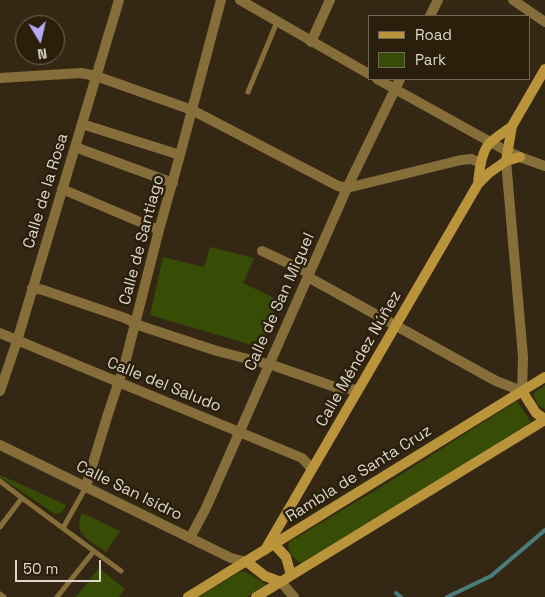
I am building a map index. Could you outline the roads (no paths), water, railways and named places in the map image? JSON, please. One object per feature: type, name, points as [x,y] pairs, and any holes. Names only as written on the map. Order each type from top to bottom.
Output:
[{"type":"main road","name":"Calle Méndez Núñez","points":[[264,550],[478,184],[507,156],[512,126],[545,70]]},
{"type":"main road","name":"Calle Méndez Núñez","points":[[478,184],[485,152],[491,142],[512,126]]},
{"type":"main road","name":"Rambla de Santa Cruz","points":[[188,597],[545,377]]},
{"type":"main road","points":[[256,597],[545,420],[536,413],[522,391]]},
{"type":"main road","points":[[274,544],[286,557],[291,575]]},
{"type":"main road","points":[[247,562],[265,576],[281,582]]},
{"type":"street","name":"Calle de la Rosa","points":[[0,391],[17,341],[119,0]]},
{"type":"street","name":"Calle de Santiago","points":[[86,486],[110,407],[120,383],[221,0]]},
{"type":"street","points":[[240,0],[368,73]]},
{"type":"street","points":[[311,42],[330,0]]},
{"type":"street","points":[[430,15],[438,0]]},
{"type":"street","points":[[513,0],[545,22]]},
{"type":"street","points":[[0,78],[81,73],[96,76],[192,110],[338,186],[346,188],[461,160],[472,159],[481,164]]},
{"type":"street","points":[[383,80],[397,83],[491,142],[507,156],[520,157],[545,166]]},
{"type":"street","name":"Calle de San Miguel","points":[[190,538],[206,508],[346,188],[397,83]]},
{"type":"street","points":[[82,124],[180,155]]},
{"type":"street","points":[[75,147],[172,183]]},
{"type":"street","points":[[262,251],[308,275],[395,326],[496,380],[522,391],[523,358],[507,156]]},
{"type":"street","points":[[62,189],[159,230]]},
{"type":"street","points":[[32,288],[43,290],[135,323],[335,387],[358,390]]},
{"type":"street","name":"Calle del Saludo","points":[[0,333],[302,458],[312,469]]},
{"type":"street","name":"Calle San Isidro","points":[[0,445],[231,558],[247,562]]},
{"type":"street","points":[[281,582],[294,597]]},
{"type":"lane","points":[[248,92],[277,22]]},
{"type":"lane","points":[[0,481],[121,571]]},
{"type":"lane","points":[[64,528],[86,486]]},
{"type":"lane","points":[[0,527],[22,498]]},
{"type":"lane","points":[[57,597],[94,551]]},
{"type":"lane","points":[[0,594],[4,597]]},
{"type":"waterway","points":[[447,597],[491,576],[545,530]]},
{"type":"waterway","points":[[396,593],[401,597]]}]
